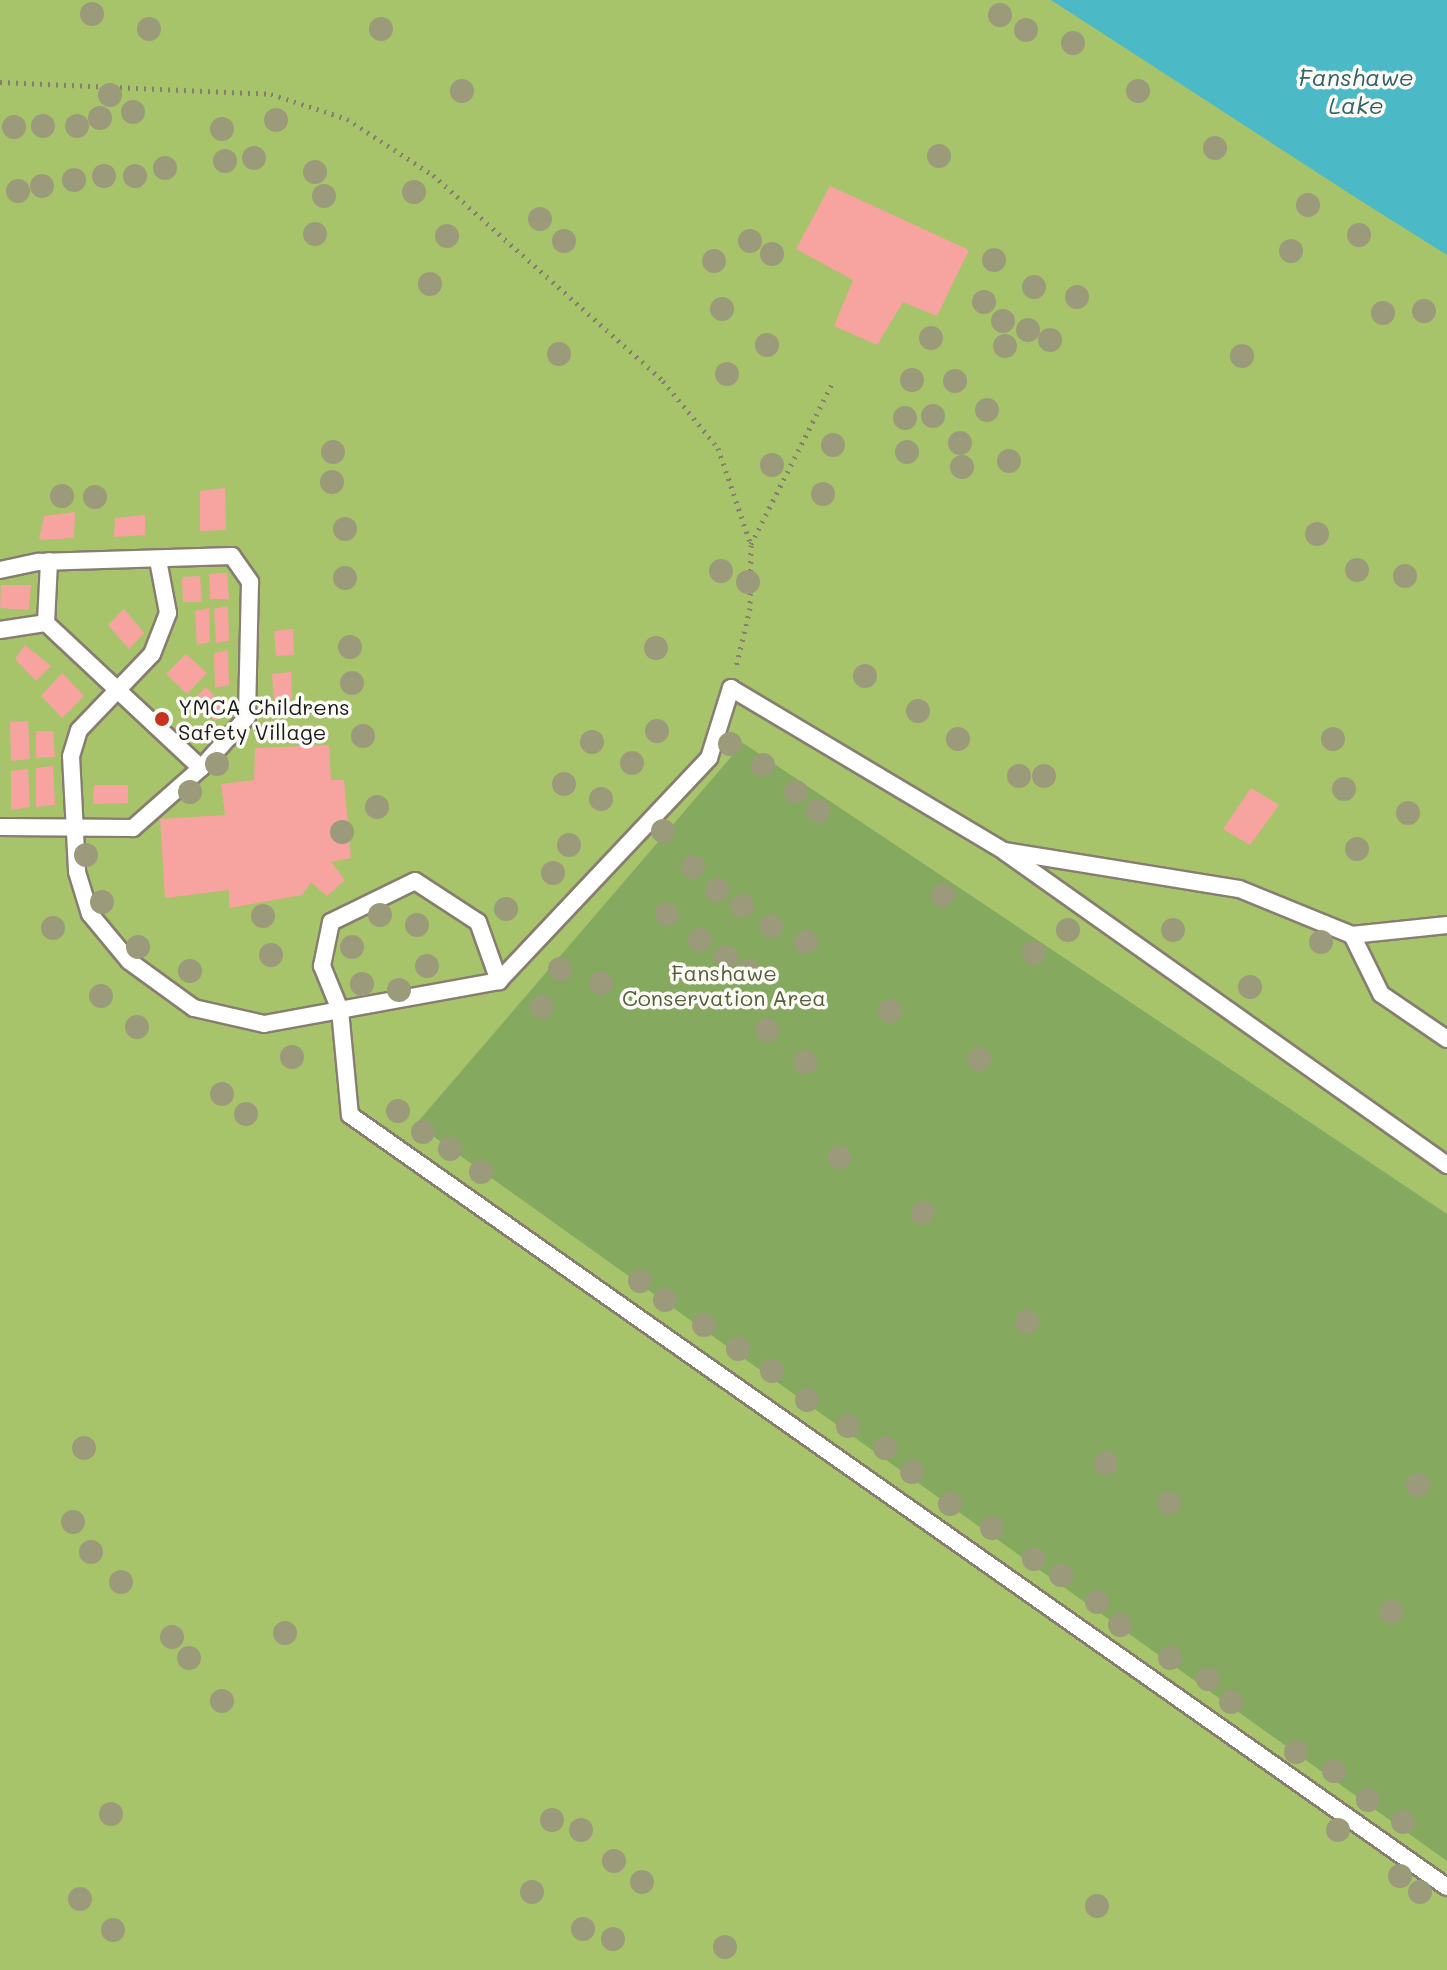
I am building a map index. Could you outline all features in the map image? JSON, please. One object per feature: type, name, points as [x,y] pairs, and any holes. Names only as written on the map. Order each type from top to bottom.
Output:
[{"type":"lane","points":[[0,570],[49,561],[232,556],[250,582],[247,717],[201,768],[133,828],[74,825],[0,827]]},
{"type":"lane","points":[[158,560],[168,613],[152,654],[79,730],[71,756],[74,825],[90,914],[129,961],[194,1008],[264,1024],[499,981],[709,758],[731,688],[1004,851],[1447,1165]]},
{"type":"lane","points":[[46,623],[49,561]]},
{"type":"lane","points":[[46,623],[201,768]]},
{"type":"lane","points":[[0,630],[46,623]]},
{"type":"lane","points":[[1004,851],[1239,889],[1352,935],[1447,925]]},
{"type":"lane","points":[[499,981],[478,922],[415,881],[331,922],[322,966],[340,1010],[350,1115],[1447,1887]]},
{"type":"lane","points":[[1352,935],[1381,994],[1447,1039]]},
{"type":"path","points":[[0,82],[271,94],[347,119],[433,175],[663,381],[718,448],[751,545],[750,608],[731,688]]},
{"type":"path","points":[[751,545],[833,382]]},
{"type":"green space","name":"Fanshawe Conservation Area","points":[[0,0],[1447,0],[1447,1970],[0,1970]]},
{"type":"green space","points":[[743,743],[1447,1214],[1447,1861],[416,1124]]},
{"type":"water","name":"Fanshawe Lake","points":[[1051,0],[1447,0],[1447,255],[1358,199]]},
{"type":"building","points":[[830,186],[969,250],[937,316],[903,302],[877,345],[834,326],[853,280],[796,249]]},
{"type":"building","points":[[225,488],[226,530],[200,531],[200,491]]},
{"type":"building","points":[[75,512],[74,538],[39,540],[44,516]]},
{"type":"building","points":[[145,515],[145,535],[114,537],[115,518]]},
{"type":"building","points":[[227,573],[229,599],[210,599],[209,574]]},
{"type":"building","points":[[200,576],[202,602],[183,602],[182,577]]},
{"type":"building","points":[[1,585],[31,585],[29,610],[0,608]]},
{"type":"building","points":[[228,606],[229,641],[216,643],[214,609]]},
{"type":"building","points":[[209,608],[210,642],[197,645],[195,611]]},
{"type":"building","points":[[124,609],[144,633],[129,649],[108,625]]},
{"type":"building","points":[[293,629],[294,655],[276,656],[274,631]]},
{"type":"building","points":[[25,645],[51,666],[36,681],[15,659]]},
{"type":"building","points":[[228,650],[229,685],[215,688],[214,653]]},
{"type":"building","points":[[186,654],[207,673],[187,694],[166,674]]},
{"type":"building","points":[[291,672],[292,699],[274,699],[272,674]]},
{"type":"building","points":[[62,673],[84,696],[62,718],[41,696]]},
{"type":"building","points":[[206,687],[227,710],[215,721],[194,699]]},
{"type":"building","points":[[28,721],[30,759],[11,761],[10,722]]},
{"type":"building","points":[[36,731],[53,731],[55,757],[36,758]]},
{"type":"building","points":[[329,745],[331,780],[344,780],[351,858],[331,862],[345,880],[327,896],[311,882],[302,895],[229,908],[229,890],[165,898],[160,819],[225,815],[221,784],[254,780],[255,748]]},
{"type":"building","points":[[53,766],[55,805],[36,807],[36,768]]},
{"type":"building","points":[[28,769],[30,807],[11,810],[11,771]]},
{"type":"building","points":[[94,785],[128,785],[128,803],[93,804]]},
{"type":"building","points":[[1251,788],[1279,805],[1250,845],[1223,829]]},
{"type":"place","name":"YMCA Childrens Safety Village","points":[[162,719]]}]
